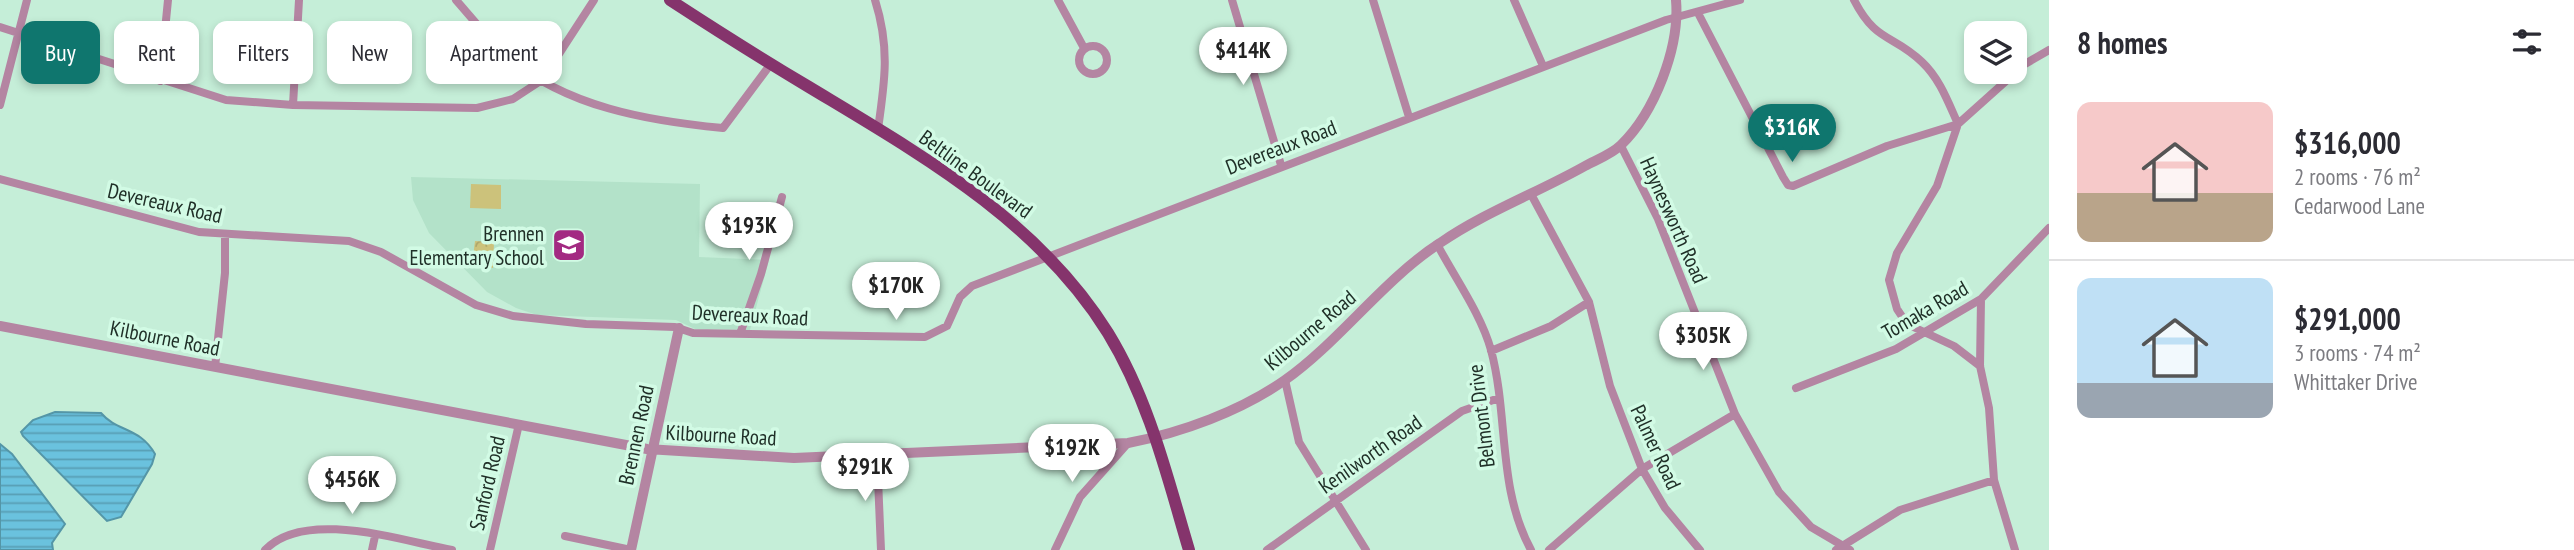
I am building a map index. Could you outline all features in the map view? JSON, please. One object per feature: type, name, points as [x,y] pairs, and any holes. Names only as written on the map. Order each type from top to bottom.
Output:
[{"type":"main road","name":"Beltline Boulevard","points":[[670,0],[770,65],[878,128],[990,204],[1049,256],[1075,286],[1108,332],[1138,391],[1156,438],[1189,550]]},
{"type":"main road","points":[[685,0],[704,22]]},
{"type":"street","points":[[0,105],[27,0]]},
{"type":"street","points":[[165,21],[167,0]]},
{"type":"street","points":[[293,105],[299,0]]},
{"type":"street","points":[[456,0],[475,21]]},
{"type":"street","points":[[562,49],[594,0]]},
{"type":"street","points":[[875,0],[881,19],[887,72],[878,128]]},
{"type":"street","points":[[1058,0],[1084,48]]},
{"type":"street","points":[[1232,0],[1281,165]]},
{"type":"street","points":[[1373,0],[1409,117]]},
{"type":"street","points":[[1514,0],[1543,66]]},
{"type":"street","name":"Kilbourne Road","points":[[0,326],[652,450],[758,457],[877,455],[1128,443],[1156,438],[1226,411],[1285,380],[1437,244],[1484,216],[1532,196],[1621,145],[1661,85],[1668,66],[1678,17],[1676,0]]},
{"type":"street","name":"Devereaux Road","points":[[0,179],[174,226],[225,235],[323,238],[364,245],[476,305],[513,316],[679,328],[692,333],[930,336],[947,326],[960,297],[967,289],[1281,165],[1543,66],[1678,17],[1740,0]]},
{"type":"street","points":[[1854,0],[1865,20],[1877,33],[1908,50],[1938,80],[1958,124],[1937,186],[1896,253],[1888,280],[1907,324],[1954,346],[1980,366]]},
{"type":"street","points":[[1698,13],[1790,187],[1887,146],[1958,124],[2025,64],[2049,50]]},
{"type":"street","points":[[0,27],[114,65]]},
{"type":"street","points":[[550,84],[589,105],[723,128],[770,65]]},
{"type":"street","points":[[173,84],[226,100],[293,105],[477,108],[513,99],[536,84]]},
{"type":"street","name":"Haynesworth Road","points":[[1621,145],[1658,219],[1735,414],[1779,492],[1811,527],[1847,547]]},
{"type":"street","name":"Palmer Road","points":[[1532,196],[1589,302],[1610,386],[1642,469],[1665,508],[1700,550]]},
{"type":"street","points":[[740,334],[761,274],[782,197]]},
{"type":"street","name":"Tomaka Road","points":[[1796,388],[1896,349],[1982,299],[2049,228]]},
{"type":"street","points":[[215,367],[225,273],[225,235]]},
{"type":"street","name":"Belmont Drive","points":[[1437,244],[1491,351],[1499,398],[1505,470],[1513,510],[1531,550]]},
{"type":"street","points":[[1982,299],[1980,366],[1989,408],[1994,480],[2015,550]]},
{"type":"street","points":[[1491,351],[1551,326],[1589,302]]},
{"type":"street","name":"Brennen Road","points":[[631,550],[679,328]]},
{"type":"street","points":[[1285,380],[1299,442],[1366,550]]},
{"type":"street","name":"Kenilworth Road","points":[[1267,550],[1462,411],[1499,398]]},
{"type":"street","points":[[1549,550],[1642,469],[1735,414]]},
{"type":"street","name":"Sanford Road","points":[[489,550],[519,424]]},
{"type":"street","points":[[1055,550],[1080,497],[1128,443]]},
{"type":"street","points":[[877,455],[881,550]]},
{"type":"street","points":[[1836,550],[1847,547],[1900,510],[1994,480]]},
{"type":"street","points":[[265,550],[293,532],[318,528],[452,550]]},
{"type":"street","points":[[372,550],[375,536]]},
{"type":"street","points":[[565,536],[631,550]]},
{"type":"shaded area","name":"Brennen Elementary School","points":[[411,177],[700,184],[699,257],[769,260],[750,330],[695,329],[676,320],[537,315],[516,308],[487,292],[429,233],[413,200]]},
{"type":"green space","points":[[471,184],[501,185],[501,209],[470,208]]},
{"type":"green space","points":[[475,241],[494,242],[493,268],[472,265]]},
{"type":"water","points":[[55,412],[101,413],[114,424],[136,434],[155,454],[152,464],[121,517],[107,521],[23,436],[21,432],[33,420]]},
{"type":"water","points":[[0,444],[12,454],[65,524],[52,543],[53,550],[0,550]]},
{"type":"place","name":"Brennen Elementary School","points":[[569,245]]}]
